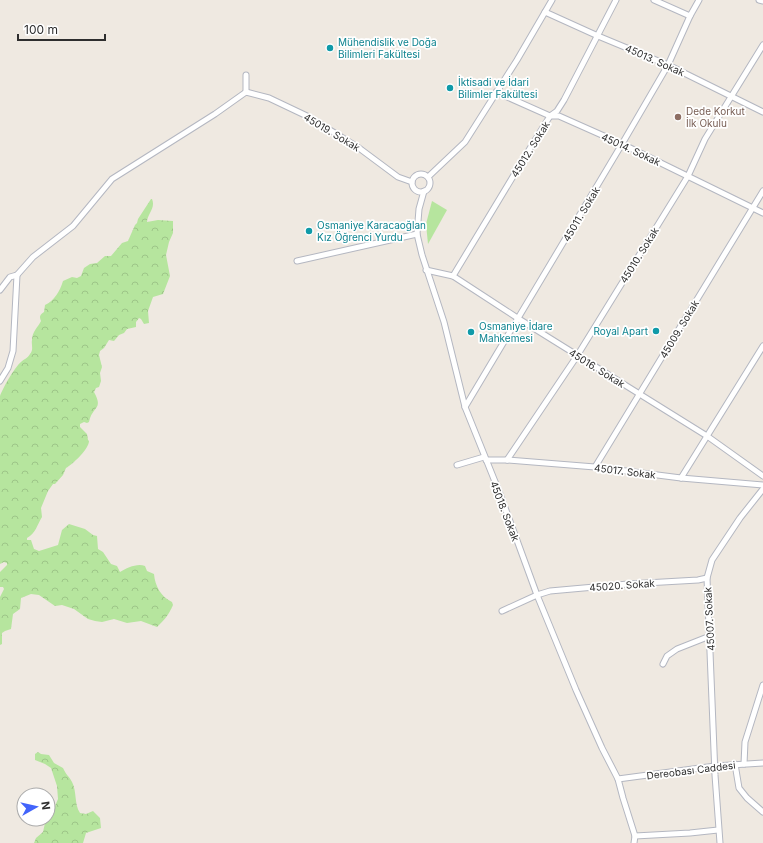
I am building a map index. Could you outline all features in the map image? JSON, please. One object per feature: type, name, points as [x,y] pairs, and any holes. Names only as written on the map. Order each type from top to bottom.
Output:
[{"type":"street","points":[[428,177],[465,142],[552,0]]},
{"type":"street","name":"45012. Sokak","points":[[453,276],[550,116],[557,110],[564,100],[616,0]]},
{"type":"street","points":[[654,0],[690,16]]},
{"type":"street","name":"45011. Sokak","points":[[465,407],[519,319],[668,65],[690,16],[699,0]]},
{"type":"street","points":[[759,0],[763,1]]},
{"type":"street","name":"45013. Sokak","points":[[545,12],[668,65],[763,112]]},
{"type":"street","name":"45010. Sokak","points":[[507,460],[577,356],[688,176],[705,139],[763,45]]},
{"type":"street","points":[[0,381],[8,368],[13,351],[17,276],[33,257],[72,226],[112,179],[215,114],[246,92],[246,75]]},
{"type":"street","name":"45019. Sokak","points":[[246,92],[269,98],[309,117],[359,148],[398,177],[412,182]]},
{"type":"street","name":"45014. Sokak","points":[[496,92],[550,116],[560,116],[622,144],[763,213]]},
{"type":"street","points":[[423,174],[428,177],[430,185],[424,191],[415,190],[412,182],[417,175],[423,174]]},
{"type":"street","name":"45018. Sokak","points":[[424,191],[419,209],[417,234],[426,270],[444,322],[465,407],[500,494],[537,595],[585,712],[618,779],[635,836]]},
{"type":"street","name":"45009. Sokak","points":[[595,467],[763,191]]},
{"type":"street","points":[[297,261],[417,234]]},
{"type":"street","name":"45016. Sokak","points":[[426,270],[453,276],[577,356],[707,436],[763,476]]},
{"type":"street","points":[[0,290],[10,277],[17,276]]},
{"type":"street","points":[[681,478],[763,346]]},
{"type":"street","name":"45017. Sokak","points":[[457,465],[485,459],[507,460],[595,467],[681,478],[763,485]]},
{"type":"street","name":"45007. Sokak","points":[[720,843],[718,830],[707,578],[712,560],[740,518],[763,489]]},
{"type":"street","name":"45020. Sokak","points":[[502,611],[537,595],[550,591],[698,580],[707,578]]},
{"type":"street","points":[[663,664],[667,656],[677,649],[710,636]]},
{"type":"street","points":[[744,764],[745,742],[763,685]]},
{"type":"street","name":"Dereobası Caddesi","points":[[618,779],[715,766],[763,763]]},
{"type":"street","points":[[735,764],[739,788],[747,798],[763,812]]},
{"type":"street","points":[[634,843],[635,836],[683,834],[718,830]]},
{"type":"green space","points":[[151,199],[153,205],[147,222],[158,220],[173,221],[173,233],[166,255],[170,276],[163,294],[153,297],[148,311],[149,323],[144,324],[139,318],[136,322],[136,327],[127,329],[114,341],[109,340],[100,351],[99,355],[102,367],[100,373],[101,381],[99,387],[96,388],[94,392],[98,405],[90,417],[89,422],[80,424],[80,427],[87,434],[89,441],[88,444],[80,456],[66,468],[63,475],[48,491],[41,508],[42,517],[27,540],[31,540],[34,549],[39,551],[58,545],[62,530],[69,524],[85,529],[97,536],[98,549],[103,552],[111,564],[117,566],[120,572],[135,566],[145,566],[147,571],[154,574],[157,587],[168,600],[172,602],[173,605],[170,612],[157,627],[141,621],[127,623],[114,619],[102,622],[95,621],[88,619],[74,609],[62,605],[55,606],[39,595],[31,594],[21,598],[20,609],[13,614],[11,629],[2,633],[2,644],[0,645],[0,597],[4,589],[3,587],[0,587],[0,572],[7,565],[7,563],[4,562],[0,564],[0,396],[15,369],[28,357],[31,352],[33,334],[41,321],[40,316],[44,312],[45,305],[56,295],[63,281],[72,277],[77,278],[81,276],[84,268],[90,264],[97,263],[105,256],[111,256],[122,243],[128,241],[138,219]]},
{"type":"green space","points":[[432,201],[447,210],[428,244],[426,224]]},
{"type":"green space","points":[[38,752],[49,755],[54,763],[63,768],[74,786],[77,806],[80,813],[86,814],[93,811],[100,818],[101,828],[86,833],[83,843],[34,843],[36,838],[43,832],[44,827],[56,827],[56,804],[58,799],[57,786],[51,768],[35,760],[35,754]]},
{"type":"place","name":"Mühendislik ve Doğa Bilimleri Fakültesi","points":[[330,48]]},
{"type":"place","name":"İktisadi ve İdari Bilimler Fakültesi","points":[[450,88]]},
{"type":"place","name":"Dede Korkut İlk Okulu","points":[[678,117]]},
{"type":"place","name":"Osmaniye Karacaoğlan Kız Öğrenci Yurdu","points":[[309,231]]},
{"type":"place","name":"Royal Apart","points":[[656,331]]},
{"type":"place","name":"Osmaniye İdare Mahkemesi","points":[[471,332]]}]
